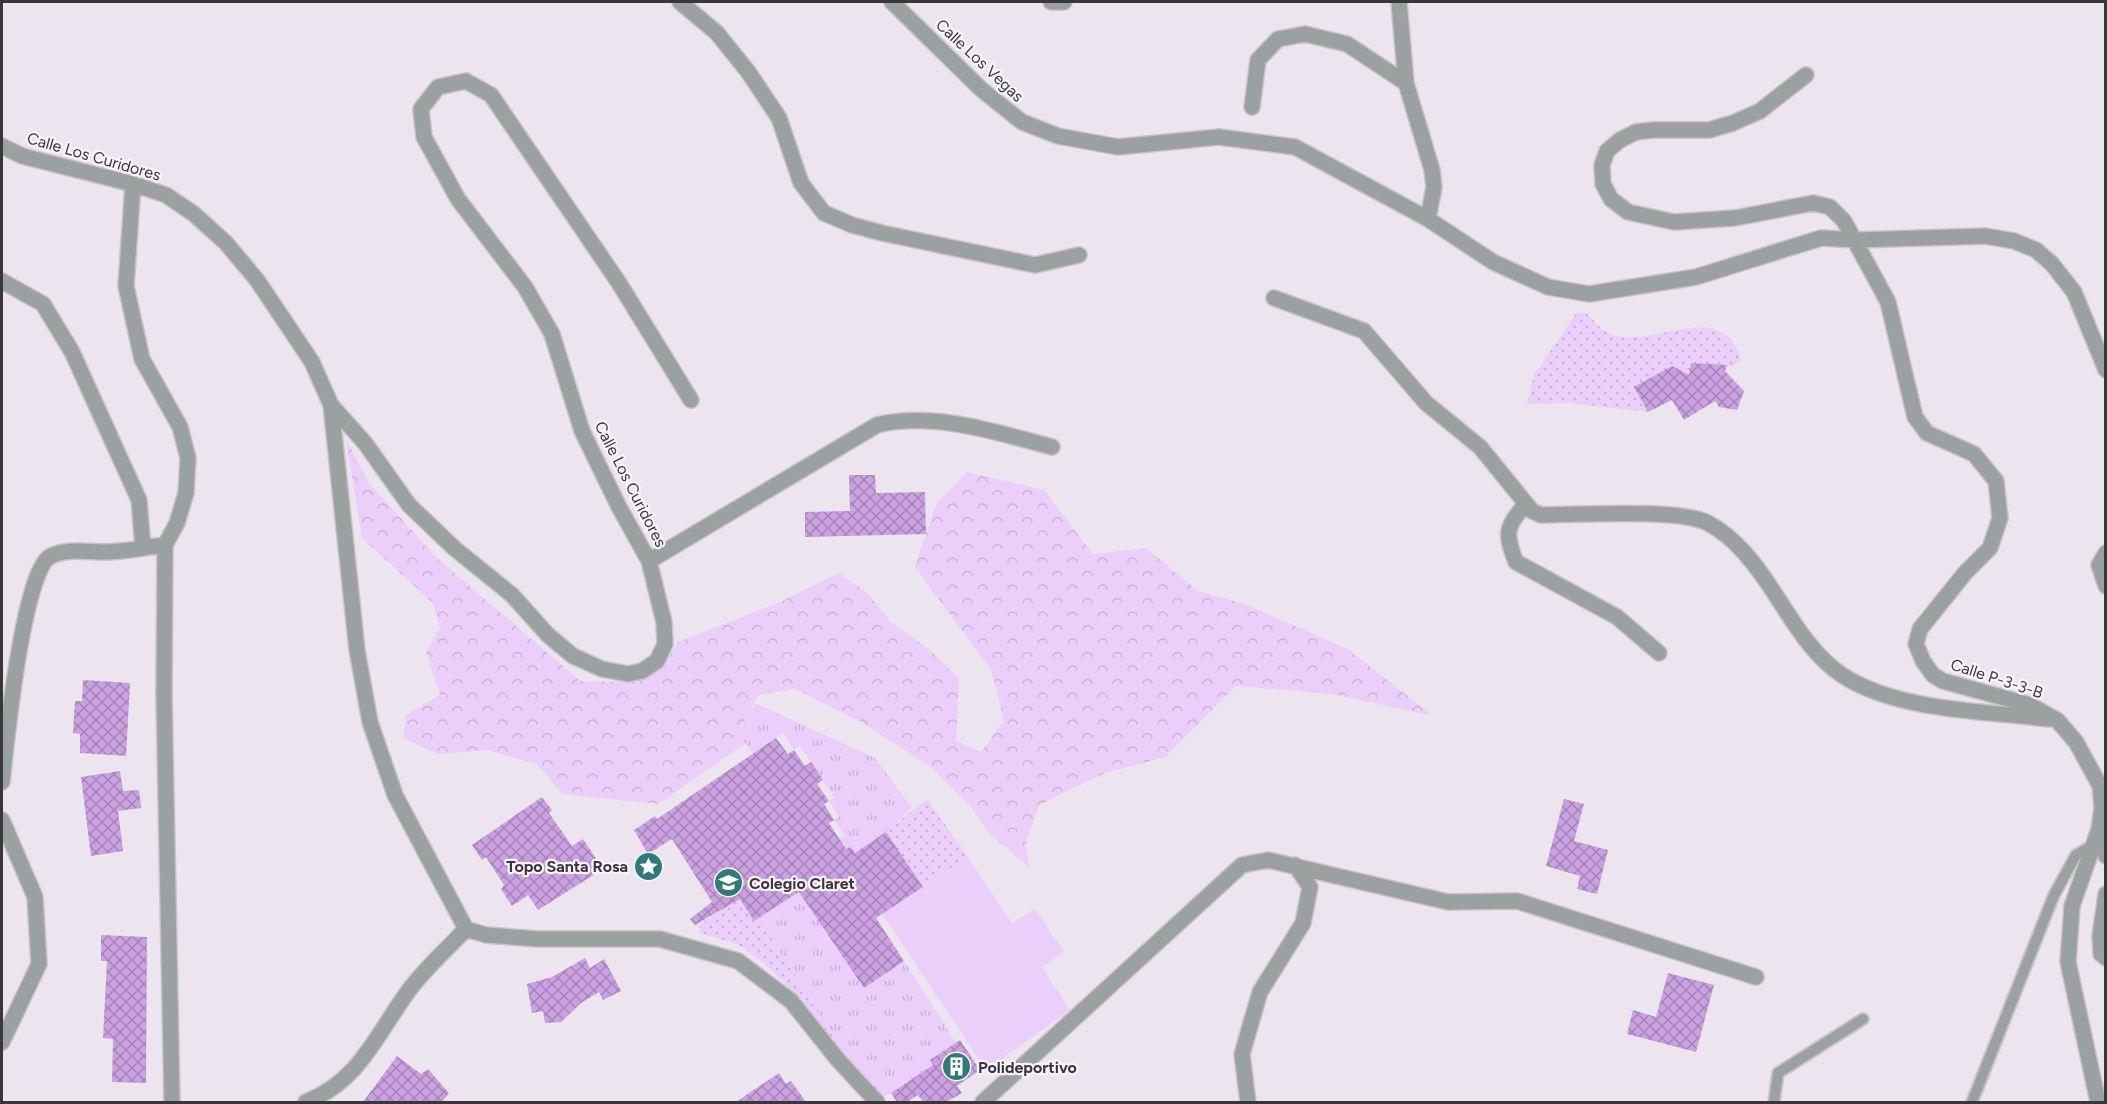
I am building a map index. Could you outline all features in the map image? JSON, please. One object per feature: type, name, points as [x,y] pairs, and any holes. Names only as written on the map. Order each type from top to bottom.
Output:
[{"type":"street","points":[[680,2],[717,33],[749,72],[778,118],[801,183],[824,213],[852,225],[882,233],[1035,265],[1078,255]]},
{"type":"street","name":"Calle Los Vegas","points":[[892,2],[982,90],[1022,122],[1058,136],[1118,147],[1219,137],[1295,147],[1428,219],[1493,262],[1548,287],[1589,294],[1696,277],[1821,238],[1857,240],[1985,236],[2014,240],[2036,250],[2052,264],[2074,292],[2106,370]]},
{"type":"street","points":[[1051,2],[1064,2]]},
{"type":"street","points":[[1399,2],[1406,83],[1432,170],[1434,187],[1428,219]]},
{"type":"street","points":[[1252,107],[1258,60],[1278,39],[1305,34],[1347,44],[1406,83]]},
{"type":"street","name":"Calle P-3-3-B","points":[[1806,75],[1760,111],[1733,123],[1709,130],[1636,132],[1620,140],[1606,151],[1602,165],[1603,184],[1611,199],[1628,212],[1674,222],[1734,218],[1813,203],[1830,207],[1857,240],[1888,302],[1915,417],[1927,433],[1974,454],[1996,481],[2001,518],[1990,548],[1965,573],[1920,628],[1916,644],[1923,661],[1934,675],[1943,681],[2030,705],[2057,720],[2076,742],[2100,786],[2102,807],[2099,829],[2072,906],[2068,962],[2098,1102]]},
{"type":"street","name":"Calle Los Curidores","points":[[2,146],[22,156],[134,184],[166,195],[194,214],[226,243],[285,319],[312,362],[331,405],[364,443],[409,505],[454,548],[512,595],[548,635],[573,656],[602,669],[628,674],[642,671],[657,661],[664,644],[664,622],[649,561],[619,507],[582,431],[552,334],[525,287],[458,199],[424,137],[421,109],[438,87],[466,81],[491,95],[618,283],[691,400]]},
{"type":"street","points":[[134,184],[126,285],[142,359],[180,427],[188,458],[186,493],[177,523],[165,545],[164,707],[172,1102]]},
{"type":"street","points":[[2,280],[43,304],[72,352],[139,500],[143,548]]},
{"type":"street","points":[[1274,298],[1364,332],[1426,403],[1480,447],[1525,505],[1541,515],[1683,515],[1707,522],[1733,541],[1757,567],[1814,650],[1841,674],[1869,691],[1930,704],[2057,720]]},
{"type":"street","points":[[331,405],[357,650],[370,722],[395,795],[466,929],[486,934],[538,939],[660,939],[738,961],[791,1000],[838,1060],[877,1102]]},
{"type":"street","points":[[649,561],[877,425],[907,421],[972,426],[1052,447]]},
{"type":"street","points":[[1525,505],[1512,519],[1507,534],[1516,562],[1617,617],[1659,652]]},
{"type":"street","points":[[2,782],[24,620],[40,566],[48,557],[58,554],[165,545]]},
{"type":"street","points":[[2106,553],[2099,565],[2106,586]]},
{"type":"street","points":[[2,820],[35,897],[39,964],[2,1042]]},
{"type":"street","points":[[2099,829],[2106,856]]},
{"type":"street","points":[[983,1102],[1242,865],[1268,860],[1295,865],[1365,885],[1448,902],[1517,901],[1756,977]]},
{"type":"street","points":[[1248,1102],[1242,1054],[1260,992],[1303,923],[1310,887],[1295,865]]},
{"type":"street","points":[[2106,894],[2100,936],[2101,954],[2106,958]]},
{"type":"street","points":[[306,1102],[327,1094],[349,1077],[408,992],[466,929]]},
{"type":"lane","points":[[1972,1102],[2054,895],[2076,855],[2092,846]]},
{"type":"lane","points":[[1774,1102],[1778,1073],[1863,1019]]},
{"type":"green space","points":[[1577,312],[1588,314],[1604,330],[1616,336],[1651,335],[1688,328],[1705,328],[1720,332],[1733,342],[1741,361],[1732,366],[1691,363],[1689,375],[1672,366],[1635,387],[1648,412],[1570,403],[1527,404],[1534,375]]},
{"type":"green space","points":[[346,439],[369,483],[436,557],[580,681],[628,682],[662,668],[678,642],[778,603],[839,573],[868,594],[892,623],[931,651],[959,679],[956,741],[981,752],[1004,720],[991,670],[915,567],[936,504],[967,472],[1044,490],[1093,554],[1146,548],[1198,591],[1245,604],[1348,649],[1433,716],[1332,694],[1236,686],[1165,757],[1105,773],[1039,805],[1026,843],[1029,867],[989,833],[971,807],[932,768],[860,721],[795,689],[758,695],[739,733],[746,743],[658,804],[562,794],[537,764],[487,750],[438,754],[403,738],[406,715],[440,695],[426,652],[440,628],[433,603],[362,538]]},
{"type":"green space","points":[[755,703],[875,758],[912,808],[886,832],[855,853],[851,847],[839,853],[832,843],[845,836],[834,820],[839,816],[829,801],[834,797],[800,746],[794,750],[783,733],[753,754],[739,734]]},
{"type":"green space","points":[[927,799],[968,857],[923,887],[886,832]]},
{"type":"green space","points":[[968,857],[1012,923],[1035,909],[1064,952],[1042,967],[1070,1010],[986,1070],[882,914]]},
{"type":"green space","points":[[805,888],[810,907],[864,988],[904,961],[956,1043],[930,1060],[933,1065],[879,1099],[849,1062],[759,918]]},
{"type":"green space","points":[[740,899],[754,920],[759,918],[767,929],[849,1062],[772,970],[743,948],[699,933],[700,924]]},
{"type":"building","points":[[1691,363],[1727,365],[1725,371],[1744,391],[1737,410],[1719,407],[1715,401],[1684,420],[1672,400],[1648,412],[1634,387],[1672,366],[1689,375]]},
{"type":"building","points":[[849,475],[875,475],[876,493],[925,492],[926,534],[805,537],[805,512],[850,511]]},
{"type":"building","points":[[83,680],[130,683],[126,756],[80,753],[80,734],[73,733],[75,701],[82,701]]},
{"type":"building","points":[[776,738],[788,754],[794,750],[805,766],[811,762],[823,780],[817,784],[829,801],[824,804],[834,820],[829,823],[846,849],[851,847],[855,853],[886,832],[923,887],[876,918],[904,961],[864,988],[799,892],[754,921],[740,899],[695,925],[690,919],[712,902],[672,839],[648,854],[634,830],[655,816],[657,819]]},
{"type":"building","points":[[120,771],[123,791],[139,790],[141,808],[118,811],[123,851],[91,856],[81,777]]},
{"type":"building","points":[[542,797],[552,810],[549,813],[572,846],[583,839],[603,869],[538,910],[528,895],[512,906],[501,889],[504,885],[486,857],[482,860],[472,845]]},
{"type":"building","points":[[1564,799],[1584,804],[1574,841],[1608,850],[1597,894],[1577,889],[1580,876],[1546,866]]},
{"type":"building","points":[[101,935],[147,937],[146,1083],[112,1082],[113,1039],[103,1038],[107,961],[101,961]]},
{"type":"building","points":[[585,958],[590,968],[604,959],[621,991],[603,1000],[599,992],[581,1003],[561,1022],[545,1023],[543,1011],[532,1013],[527,984],[552,977]]},
{"type":"building","points":[[1668,973],[1714,985],[1696,1052],[1627,1034],[1633,1010],[1656,1017]]},
{"type":"building","points":[[960,1040],[980,1070],[957,1086],[962,1093],[946,1102],[923,1102],[918,1095],[907,1102],[897,1102],[891,1093],[933,1065],[930,1060]]},
{"type":"building","points":[[397,1056],[421,1074],[428,1069],[449,1093],[442,1102],[363,1102]]},
{"type":"building","points":[[779,1073],[786,1084],[791,1081],[806,1102],[736,1102]]},
{"type":"place","name":"Topo Santa Rosa","points":[[649,866]]},
{"type":"place","name":"Colegio Claret","points":[[728,883]]},
{"type":"place","name":"Polideportivo","points":[[957,1067]]}]
